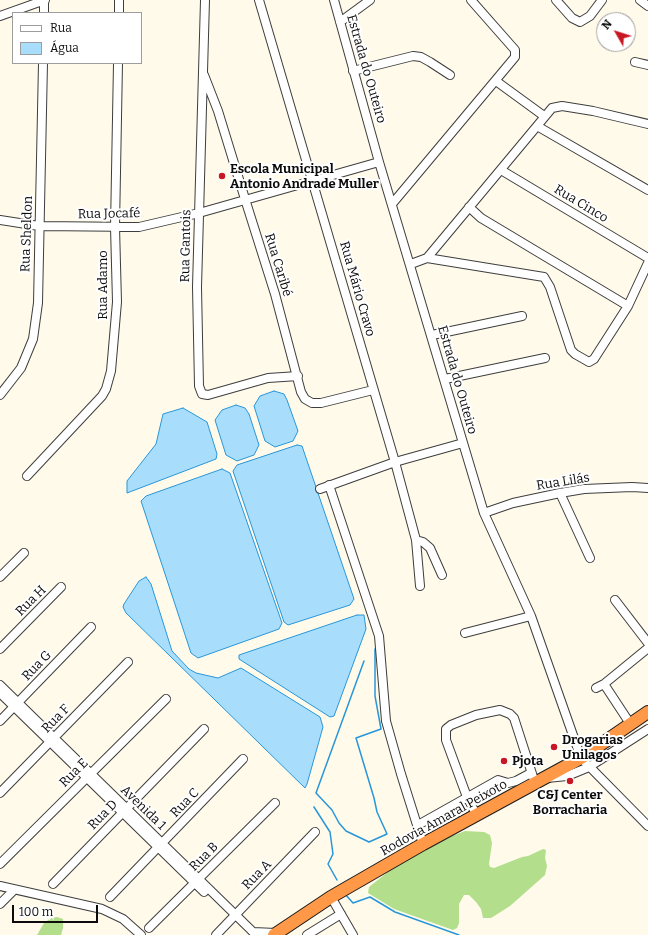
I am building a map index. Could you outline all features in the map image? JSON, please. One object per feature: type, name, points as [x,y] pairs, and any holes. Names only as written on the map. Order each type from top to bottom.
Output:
[{"type":"highway","name":"Rodovia Amaral Peixoto","points":[[275,934],[339,893],[537,778],[585,762],[648,712]]},
{"type":"street","points":[[0,16],[45,0],[44,12]]},
{"type":"street","points":[[119,0],[119,12]]},
{"type":"street","name":"Rua Gantois","points":[[206,0],[202,72],[197,318],[199,386],[202,394],[208,395],[268,378],[298,376]]},
{"type":"street","name":"Rua Mário Cravo","points":[[259,0],[395,462],[416,540],[420,586]]},
{"type":"street","name":"Estrada do Outeiro","points":[[334,0],[379,162],[411,264],[484,513],[531,616],[585,762]]},
{"type":"street","points":[[340,22],[370,0]]},
{"type":"street","points":[[392,204],[513,60],[516,54],[515,50],[471,0]]},
{"type":"street","points":[[556,0],[572,18],[580,22],[590,16],[602,0]]},
{"type":"street","points":[[640,0],[648,6]]},
{"type":"street","points":[[353,71],[413,56],[421,57],[450,75]]},
{"type":"street","points":[[635,62],[648,65]]},
{"type":"street","name":"Rua Sheldon","points":[[0,395],[20,368],[33,340],[38,303],[43,64]]},
{"type":"street","name":"Rua Adamo","points":[[27,476],[102,396],[109,380],[117,302],[115,227],[118,64]]},
{"type":"street","name":"Rua Caribé","points":[[202,72],[218,111],[246,199],[305,399],[312,403],[321,403],[373,390]]},
{"type":"street","points":[[496,80],[544,116]]},
{"type":"street","points":[[427,258],[552,108],[562,106],[593,111],[648,124]]},
{"type":"street","points":[[536,126],[648,190]]},
{"type":"street","name":"Rua Jocafé","points":[[0,220],[39,226],[139,227],[199,213],[379,162]]},
{"type":"street","name":"Rua Cinco","points":[[501,170],[648,258]]},
{"type":"street","points":[[469,207],[481,218],[628,306]]},
{"type":"street","points":[[411,264],[427,258],[544,277],[550,287],[571,350],[589,362],[601,351],[628,306],[648,263]]},
{"type":"street","points":[[432,335],[522,316]]},
{"type":"street","points":[[445,379],[545,358]]},
{"type":"street","points":[[320,490],[329,485],[395,462],[463,443]]},
{"type":"street","points":[[329,485],[379,636],[386,721],[400,774],[423,844]]},
{"type":"street","name":"Rua Lilás","points":[[484,513],[513,503],[584,489],[632,487],[648,488]]},
{"type":"street","points":[[560,493],[590,558]]},
{"type":"street","points":[[416,540],[423,542],[430,548],[442,575]]},
{"type":"street","points":[[0,577],[24,553]]},
{"type":"street","name":"Rua H","points":[[0,649],[61,587]]},
{"type":"street","points":[[615,600],[648,643]]},
{"type":"street","points":[[465,634],[531,616]]},
{"type":"street","name":"Rua G","points":[[0,721],[91,627]]},
{"type":"street","points":[[630,725],[600,686],[648,648]]},
{"type":"street","name":"Rua F","points":[[0,793],[128,662]]},
{"type":"street","name":"Avenida 1","points":[[0,684],[16,705],[197,881],[233,917],[247,935]]},
{"type":"street","name":"Avenida 1","points":[[0,694],[16,705]]},
{"type":"street","name":"Rua E","points":[[0,864],[166,699]]},
{"type":"street","points":[[418,825],[467,797],[498,780],[508,783],[537,778],[514,718],[500,710],[476,715],[451,725],[446,729],[444,735],[450,756],[467,797],[476,814]]},
{"type":"street","name":"Rua D","points":[[54,884],[204,729]]},
{"type":"street","points":[[647,731],[585,762],[648,826]]},
{"type":"street","name":"Rua C","points":[[110,897],[161,846],[243,759]]},
{"type":"street","name":"Rua B","points":[[149,928],[275,803]]},
{"type":"street","name":"Rua A","points":[[216,935],[315,832]]},
{"type":"street","points":[[0,886],[102,909],[123,919],[141,935]]},
{"type":"street","points":[[0,904],[14,890]]},
{"type":"street","points":[[339,893],[341,914],[352,935]]},
{"type":"street","points":[[307,935],[341,914]]},
{"type":"street","name":"Avenida 1","points":[[233,917],[253,932],[275,934]]},
{"type":"green space","points":[[465,831],[484,832],[490,835],[492,843],[489,864],[490,867],[494,868],[543,849],[546,850],[545,858],[547,866],[545,875],[510,906],[491,918],[483,918],[481,909],[476,902],[469,895],[464,895],[459,904],[459,923],[457,928],[453,930],[394,909],[368,893],[369,887],[393,868],[447,838]]},
{"type":"green space","points":[[57,917],[63,919],[61,935],[37,935],[44,923],[51,918]]},
{"type":"water","points":[[274,391],[284,394],[298,431],[293,441],[275,447],[265,441],[254,406],[260,396]]},
{"type":"water","points":[[236,405],[245,408],[249,414],[259,445],[254,455],[237,461],[226,455],[215,420],[222,410]]},
{"type":"water","points":[[183,408],[207,422],[217,454],[216,459],[127,493],[127,481],[156,444],[163,414]]},
{"type":"water","points":[[297,445],[302,446],[354,599],[350,605],[288,625],[284,622],[233,471],[237,465]]},
{"type":"water","points":[[222,469],[230,473],[282,623],[279,629],[198,658],[191,653],[141,501],[146,496]]},
{"type":"water","points":[[146,577],[151,584],[172,651],[189,669],[196,673],[218,678],[241,668],[320,717],[323,727],[305,788],[126,613],[123,607],[124,604],[139,581]]},
{"type":"water","points":[[357,615],[364,615],[366,629],[334,716],[330,717],[239,659],[239,655]]},
{"type":"waterway","points":[[364,661],[316,793],[332,810],[339,823],[346,831],[369,842],[387,834],[377,812],[356,738],[381,729],[375,696],[375,649]]},
{"type":"waterway","points":[[314,807],[330,832],[333,854],[328,864],[337,880]]},
{"type":"waterway","points":[[345,894],[353,903],[370,897],[395,912],[459,935]]},
{"type":"place","name":"Escola Municipal Antonio Andrade Muller","points":[[222,176]]},
{"type":"place","name":"Drogarias Unilagos","points":[[554,747]]},
{"type":"place","name":"Pjota","points":[[504,761]]},
{"type":"place","name":"C&J Center Borracharia","points":[[570,781]]}]
